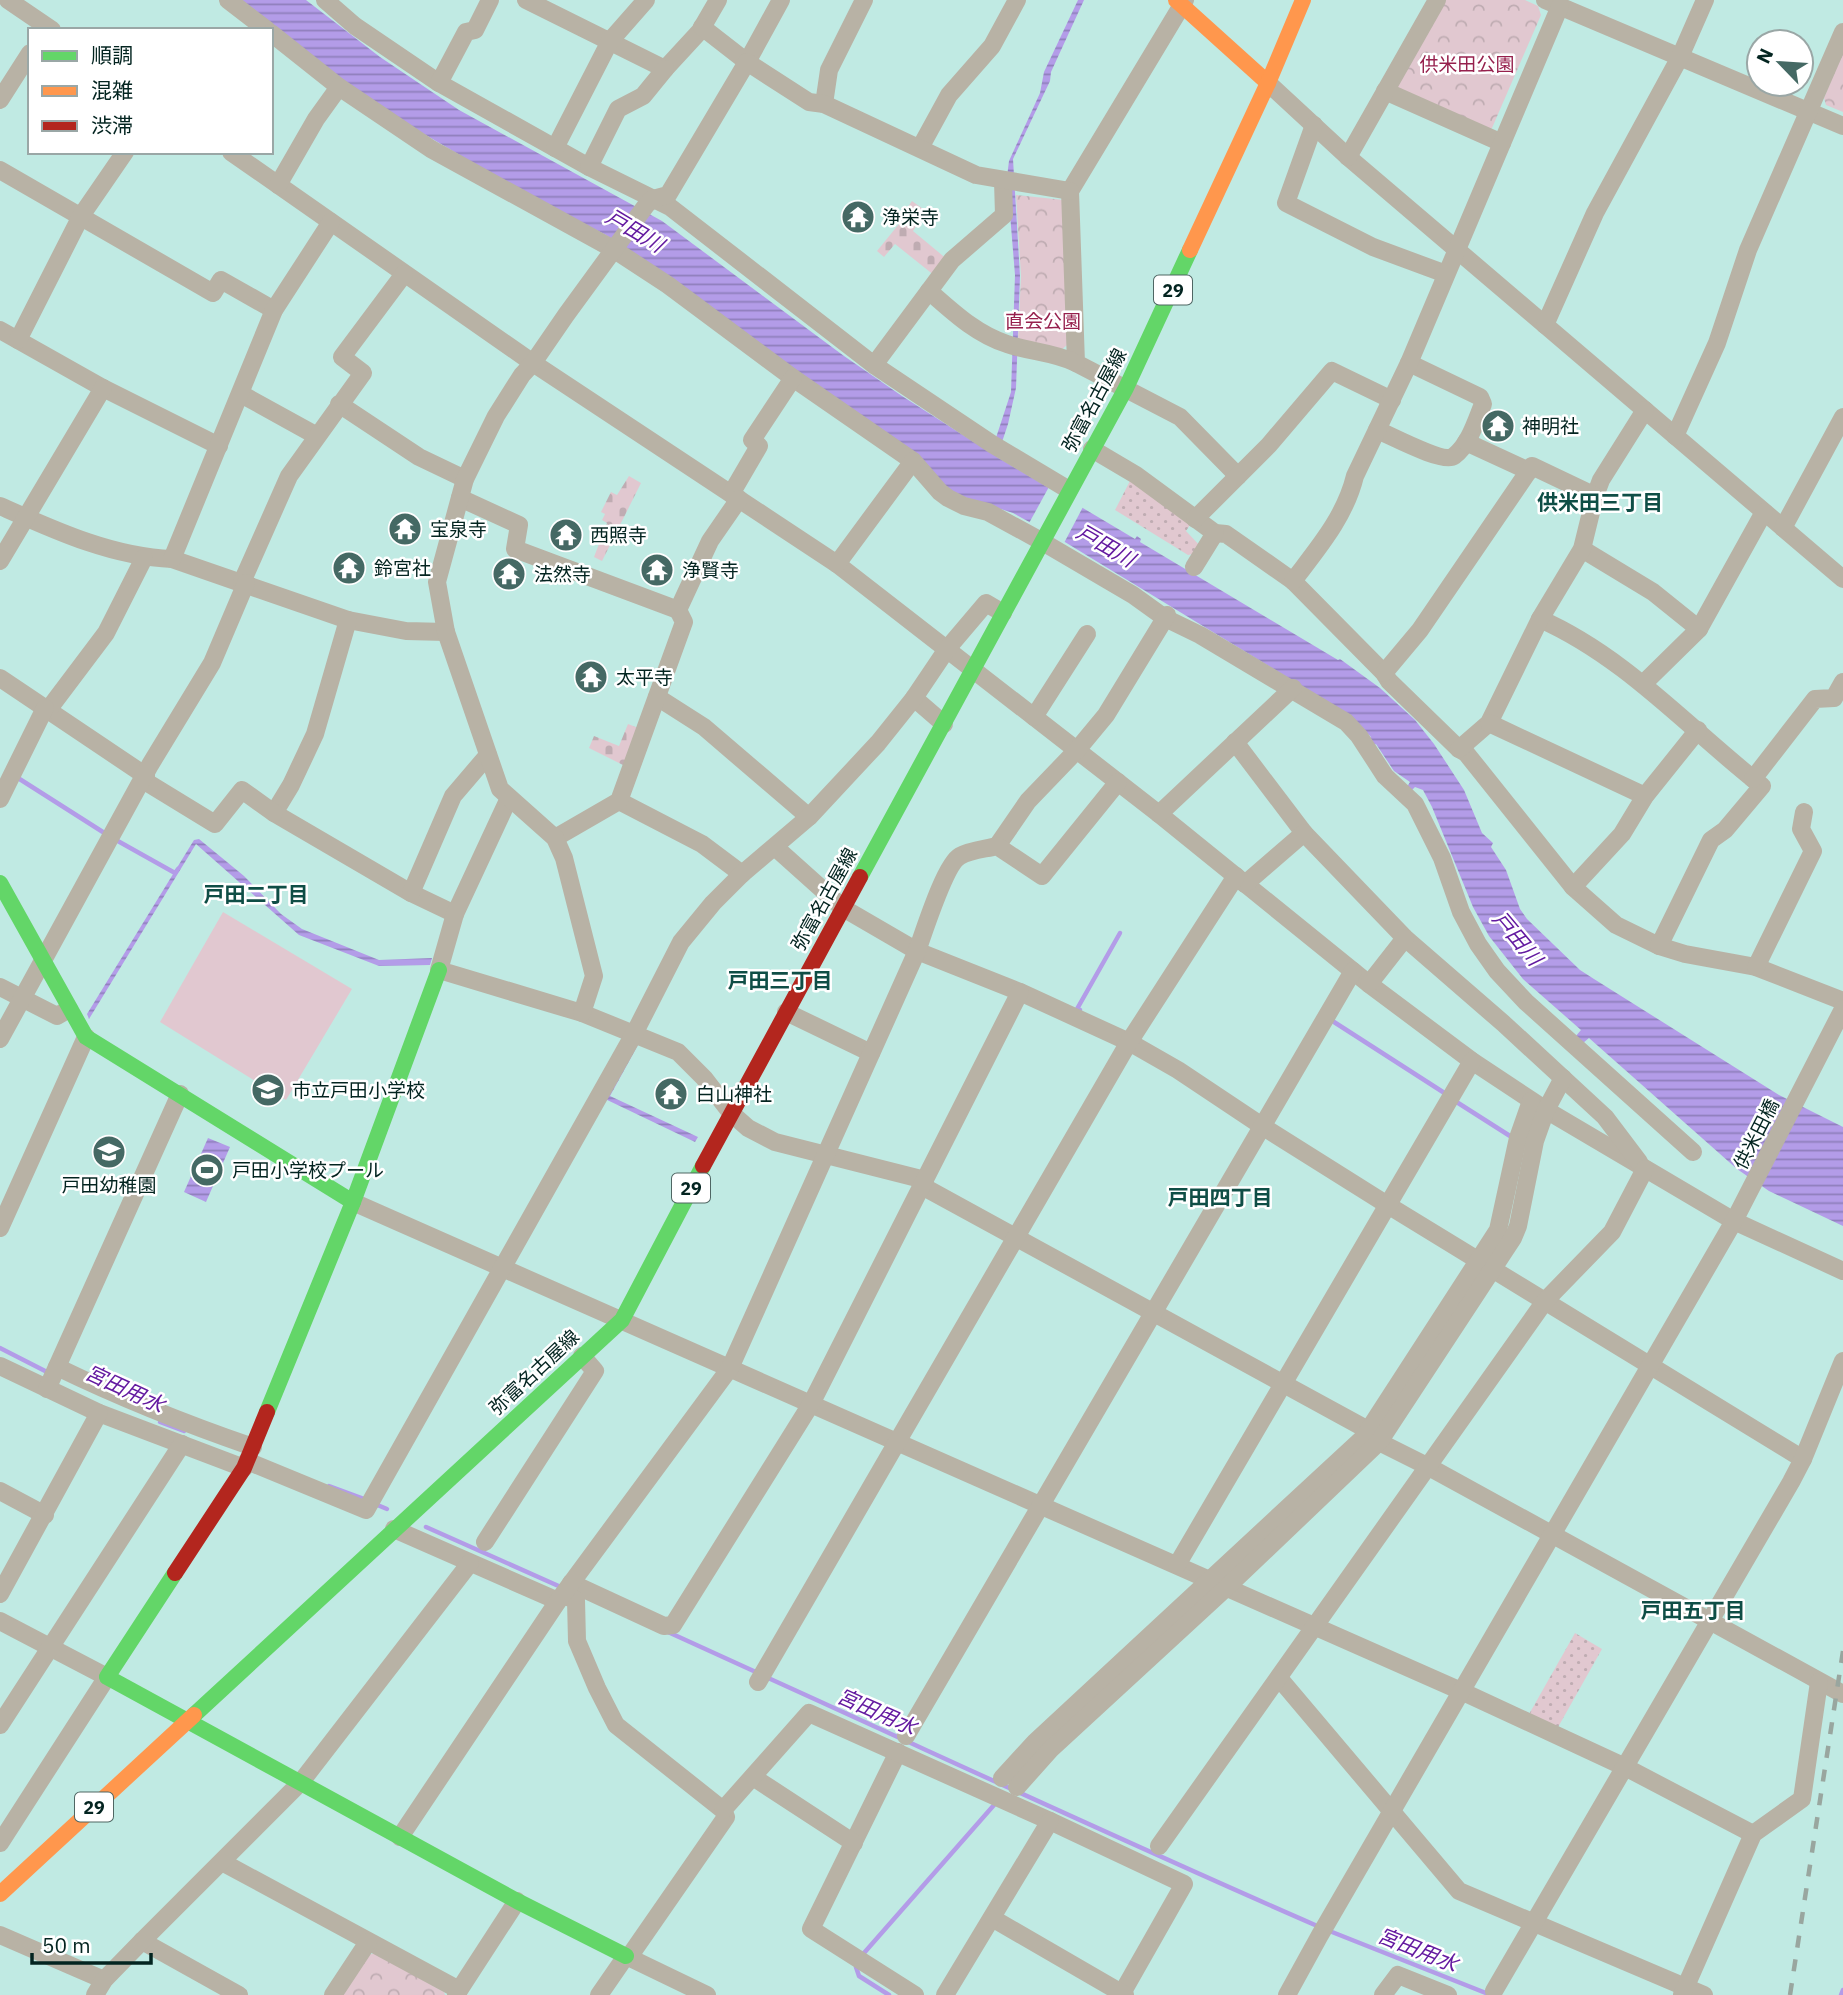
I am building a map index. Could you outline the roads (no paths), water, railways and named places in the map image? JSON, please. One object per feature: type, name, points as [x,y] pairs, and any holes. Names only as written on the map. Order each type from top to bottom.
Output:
[{"type":"main road","name":"弥富名古屋線","points":[[4,1883],[187,1720],[622,1320],[731,1113],[1126,388],[1268,83],[1303,0]]},
{"type":"main road","points":[[1181,2],[1268,83]]},
{"type":"main road","points":[[0,883],[86,1037],[353,1202]]},
{"type":"main road","points":[[439,970],[353,1202],[248,1459],[107,1677],[517,1901],[627,1957]]},
{"type":"street","points":[[8,0],[46,28]]},
{"type":"street","points":[[228,0],[264,28]]},
{"type":"street","points":[[325,0],[355,26],[439,83],[650,202],[670,207],[874,365],[1068,491]]},
{"type":"street","points":[[439,83],[466,32],[475,30],[490,0]]},
{"type":"street","points":[[526,0],[665,69]]},
{"type":"street","points":[[555,148],[610,41],[646,0]]},
{"type":"street","points":[[589,167],[618,109],[643,96],[702,27],[718,0]]},
{"type":"street","points":[[582,1013],[594,976],[564,858],[555,838],[500,789],[446,632],[437,582],[466,479],[496,416],[522,375],[613,249],[650,202],[668,195],[781,0]]},
{"type":"street","points":[[824,104],[829,70],[864,0]]},
{"type":"street","points":[[920,148],[949,94],[992,46],[1017,0]]},
{"type":"street","points":[[1348,157],[1437,0]]},
{"type":"street","points":[[1545,325],[1595,213],[1680,57],[1705,0]]},
{"type":"street","points":[[1076,363],[1070,191],[1181,2]]},
{"type":"street","points":[[1293,581],[1331,532],[1409,363],[1502,143],[1553,3],[1843,126]]},
{"type":"street","points":[[702,27],[747,62],[809,102],[824,104],[976,175],[1070,191]]},
{"type":"street","points":[[1675,436],[1717,343],[1748,250],[1843,32]]},
{"type":"street","points":[[273,35],[339,87],[431,149],[613,249],[667,285],[793,378],[913,461],[948,498],[964,506],[988,512],[1042,539],[1166,617],[1293,688],[1346,722],[1359,736],[1385,776],[1415,804],[1442,858],[1461,912],[1478,944],[1497,971],[1525,1002],[1693,1152]]},
{"type":"street","points":[[0,100],[28,55]]},
{"type":"street","points":[[1268,83],[1348,157],[1843,579]]},
{"type":"street","points":[[278,185],[316,119],[339,87]]},
{"type":"street","points":[[1385,91],[1502,143]]},
{"type":"street","points":[[1314,125],[1286,203],[1373,247],[1446,274]]},
{"type":"street","points":[[19,340],[81,216],[124,154]]},
{"type":"street","points":[[234,154],[533,363],[837,564],[1159,814],[1369,984],[1472,1061],[1539,1105],[1734,1222],[1843,1271]]},
{"type":"street","points":[[0,170],[214,293],[221,281],[274,310]]},
{"type":"street","points":[[874,365],[952,260],[1004,215],[1009,182]]},
{"type":"street","points":[[172,559],[274,310],[331,222]]},
{"type":"street","points":[[0,1039],[150,765],[212,663],[289,476],[363,373],[342,357],[404,274]]},
{"type":"street","points":[[929,291],[961,320],[984,334],[1014,346],[1063,357],[1180,416],[1238,476]]},
{"type":"street","points":[[0,330],[103,388],[219,446]]},
{"type":"street","points":[[1377,430],[1435,456],[1448,458],[1453,457],[1466,442],[1483,404],[1480,397],[1409,363]]},
{"type":"street","points":[[1195,519],[1269,445],[1332,370],[1392,400]]},
{"type":"street","points":[[678,610],[759,446],[752,440],[793,378]]},
{"type":"street","points":[[0,561],[103,388]]},
{"type":"street","points":[[241,394],[317,436]]},
{"type":"street","points":[[339,404],[419,457],[466,479]]},
{"type":"street","points":[[1459,750],[1489,723],[1540,619],[1582,549],[1601,480],[1645,410]]},
{"type":"street","points":[[1783,528],[1838,441],[1843,417]]},
{"type":"street","points":[[1466,442],[1529,471]]},
{"type":"street","points":[[1092,449],[1136,475],[1214,533],[1226,534],[1293,581],[1389,681],[1459,750],[1466,753],[1573,887],[1616,925],[1659,946],[1685,954],[1756,967],[1843,1001]]},
{"type":"street","points":[[837,564],[913,461]]},
{"type":"street","points":[[1384,673],[1420,630],[1532,466],[1595,496]]},
{"type":"street","points":[[460,498],[519,525],[515,549],[678,610],[684,622],[619,801],[555,838]]},
{"type":"street","points":[[0,506],[95,545],[144,558],[172,559],[348,620],[406,631],[446,632]]},
{"type":"street","points":[[1643,684],[1699,629],[1764,512]]},
{"type":"street","points":[[1194,567],[1214,533]]},
{"type":"street","points":[[1582,549],[1653,592],[1699,629]]},
{"type":"street","points":[[0,799],[46,709],[106,633],[144,558]]},
{"type":"street","points":[[0,1366],[53,1376],[107,1391],[179,1421],[248,1459],[366,1510],[634,1034],[681,942],[713,903],[742,874],[776,848],[809,817],[878,743],[914,698],[947,649],[986,603],[1003,613]]},
{"type":"street","points":[[400,1837],[565,1591],[730,1368],[917,951],[938,893],[953,862],[961,855],[998,846],[1028,801],[1106,715],[1166,617]]},
{"type":"street","points":[[1540,619],[1570,632],[1643,684],[1762,786],[1725,830],[1711,840],[1659,946]]},
{"type":"street","points":[[274,813],[291,785],[315,734],[348,620]]},
{"type":"street","points":[[1034,717],[1087,634]]},
{"type":"street","points":[[0,678],[215,824],[242,790],[274,813],[411,893],[455,914]]},
{"type":"street","points":[[1754,779],[1815,699],[1834,698],[1843,682]]},
{"type":"street","points":[[1159,814],[1293,688]]},
{"type":"street","points":[[657,697],[704,727],[809,817]]},
{"type":"street","points":[[914,698],[944,724]]},
{"type":"street","points":[[1489,723],[1645,796]]},
{"type":"street","points":[[1573,887],[1622,834],[1645,796],[1698,730]]},
{"type":"street","points":[[1235,743],[1304,833],[1405,938],[1605,1116],[1645,1169]]},
{"type":"street","points":[[411,893],[453,796],[488,755]]},
{"type":"street","points":[[998,846],[1042,876],[1118,782]]},
{"type":"street","points":[[509,798],[455,914],[439,970],[582,1013],[678,1052],[704,1078],[731,1113],[748,1128],[775,1142],[923,1183],[1015,1237],[1283,1383],[1553,1536],[1843,1694]]},
{"type":"street","points":[[619,801],[702,844],[742,874]]},
{"type":"street","points":[[1756,967],[1813,851],[1801,829],[1804,811]]},
{"type":"street","points":[[761,1677],[1129,1042],[1241,880],[1304,833]]},
{"type":"street","points":[[776,848],[843,908],[917,951],[1020,992],[1129,1042],[1178,1070],[1386,1204],[1803,1459]]},
{"type":"street","points":[[1369,984],[1405,938]]},
{"type":"street","points":[[915,1995],[811,1929],[902,1744],[1353,971]]},
{"type":"street","points":[[0,987],[57,1016],[69,1009]]},
{"type":"street","points":[[394,1529],[470,1563],[565,1591],[664,1626],[673,1625],[811,1404],[1020,992]]},
{"type":"street","name":"供米田橋","points":[[1287,1995],[1734,1222],[1843,1009]]},
{"type":"street","points":[[786,1012],[871,1053]]},
{"type":"street","points":[[0,1228],[86,1037]]},
{"type":"street","points":[[1177,1565],[1472,1061]]},
{"type":"street","points":[[1374,1436],[1486,1264],[1502,1222],[1518,1138],[1557,1073]]},
{"type":"street","points":[[53,1376],[180,1094]]},
{"type":"street","points":[[1159,1846],[1545,1301],[1612,1232],[1645,1169]]},
{"type":"street","points":[[353,1202],[1461,1691],[1625,1767],[1753,1834]]},
{"type":"street","points":[[485,1542],[595,1371],[582,1356]]},
{"type":"street","points":[[1494,1991],[1803,1459],[1843,1362]]},
{"type":"street","points":[[53,1376],[99,1413],[181,1444],[248,1459]]},
{"type":"street","points":[[0,1594],[99,1413]]},
{"type":"street","points":[[1010,1782],[1035,1742],[1218,1584],[1364,1437],[1374,1436]]},
{"type":"street","points":[[0,1725],[181,1444]]},
{"type":"street","points":[[0,1491],[45,1515]]},
{"type":"street","points":[[0,1935],[99,1988],[142,1941],[302,1782],[470,1563]]},
{"type":"street","points":[[565,1591],[576,1600],[577,1641],[597,1688],[617,1725],[723,1810],[726,1817],[599,1995]]},
{"type":"street","points":[[0,1621],[107,1677],[0,1843]]},
{"type":"street","points":[[1279,1678],[1459,1891],[1534,1922],[1684,1991],[1704,1995]]},
{"type":"street","points":[[1684,1991],[1753,1834],[1802,1799],[1819,1682]]},
{"type":"street","points":[[723,1810],[809,1713],[902,1744],[1049,1821],[1184,1884],[1123,1994],[992,1918]]},
{"type":"street","points":[[753,1777],[854,1843]]},
{"type":"street","points":[[945,1995],[1049,1821]]},
{"type":"street","points":[[222,1862],[457,1992],[517,1901]]},
{"type":"street","points":[[142,1941],[216,1990],[239,1995]]},
{"type":"street","points":[[333,1995],[368,1942]]},
{"type":"street","points":[[627,1957],[695,1992]]},
{"type":"street","points":[[1383,1995],[1398,1975],[1448,1995]]},
{"type":"water","name":"戸田川","points":[[239,0],[306,0],[380,57],[459,110],[662,221],[844,356],[991,453],[1011,392],[1015,275],[1007,177],[1009,161],[1040,93],[1044,72],[1078,0],[1084,0],[1013,159],[1020,276],[1016,388],[997,457],[1135,539],[1137,536],[1141,539],[1140,542],[1340,659],[1380,688],[1415,720],[1464,790],[1482,833],[1493,843],[1491,847],[1506,870],[1520,909],[1527,919],[1580,970],[1779,1095],[1843,1127],[1843,1226],[1769,1191],[1737,1169],[1589,1038],[1583,1043],[1575,1037],[1581,1030],[1523,979],[1489,936],[1473,907],[1423,790],[1415,787],[1411,791],[1407,787],[1410,782],[1394,771],[1376,744],[1373,746],[1369,739],[1371,737],[1351,716],[1055,536],[1013,513],[955,494],[671,277],[606,235],[524,193],[419,131],[334,75]]},
{"type":"water","points":[[199,839],[244,876],[281,914],[302,929],[379,960],[432,958],[430,965],[379,966],[299,935],[196,844],[89,1019],[87,1014],[194,840]]},
{"type":"water","points":[[639,1043],[610,1096],[698,1137],[695,1142],[603,1098]]},
{"type":"water","name":"戸田小学校プール","points":[[208,1138],[230,1147],[206,1202],[184,1192]]},
{"type":"waterway","points":[[18,778],[106,834]]},
{"type":"waterway","points":[[116,840],[175,873],[178,869]]},
{"type":"waterway","points":[[1080,1010],[1077,1009],[1120,933]]},
{"type":"waterway","points":[[1334,1022],[1446,1094]]},
{"type":"waterway","points":[[1455,1101],[1510,1136]]},
{"type":"waterway","name":"宮田用水","points":[[0,1348],[49,1373]]},
{"type":"waterway","name":"宮田用水","points":[[160,1422],[184,1431]]},
{"type":"waterway","name":"宮田用水","points":[[329,1486],[367,1500]]},
{"type":"waterway","name":"宮田用水","points":[[375,1504],[387,1509]]},
{"type":"waterway","name":"宮田用水","points":[[426,1527],[563,1588]]},
{"type":"waterway","name":"宮田用水","points":[[668,1632],[758,1673]]},
{"type":"waterway","name":"宮田用水","points":[[766,1677],[1315,1925]]},
{"type":"waterway","points":[[864,1953],[994,1805]]},
{"type":"waterway","name":"宮田用水","points":[[1332,1932],[1491,1995]]},
{"type":"waterway","points":[[856,1967],[859,1976],[889,1995]]},
{"type":"waterway","points":[[1841,1995],[1843,1990]]},
{"type":"railway","points":[[1790,1995],[1843,1651]]},
{"type":"place","name":"浄栄寺","points":[[858,217]]},
{"type":"place","name":"神明社","points":[[1498,426]]},
{"type":"place","name":"宝泉寺","points":[[405,529]]},
{"type":"place","name":"西照寺","points":[[566,535]]},
{"type":"place","name":"鈴宮社","points":[[349,568]]},
{"type":"place","name":"浄賢寺","points":[[657,570]]},
{"type":"place","name":"法然寺","points":[[509,574]]},
{"type":"place","name":"太平寺","points":[[591,677]]},
{"type":"place","name":"市立戸田小学校","points":[[268,1090]]},
{"type":"place","name":"白山神社","points":[[671,1094]]},
{"type":"place","name":"戸田幼稚園","points":[[109,1152]]},
{"type":"place","name":"戸田小学校プール","points":[[207,1170]]},
{"type":"district","name":"供米田三丁目","points":[[1600,502]]},
{"type":"district","name":"戸田二丁目","points":[[256,894]]},
{"type":"district","name":"戸田三丁目","points":[[780,980]]},
{"type":"district","name":"戸田四丁目","points":[[1220,1197]]},
{"type":"district","name":"戸田五丁目","points":[[1693,1610]]},
{"type":"park label","name":"供米田公園","points":[[1467,64]]},
{"type":"park label","name":"直会公園","points":[[1043,321]]}]
